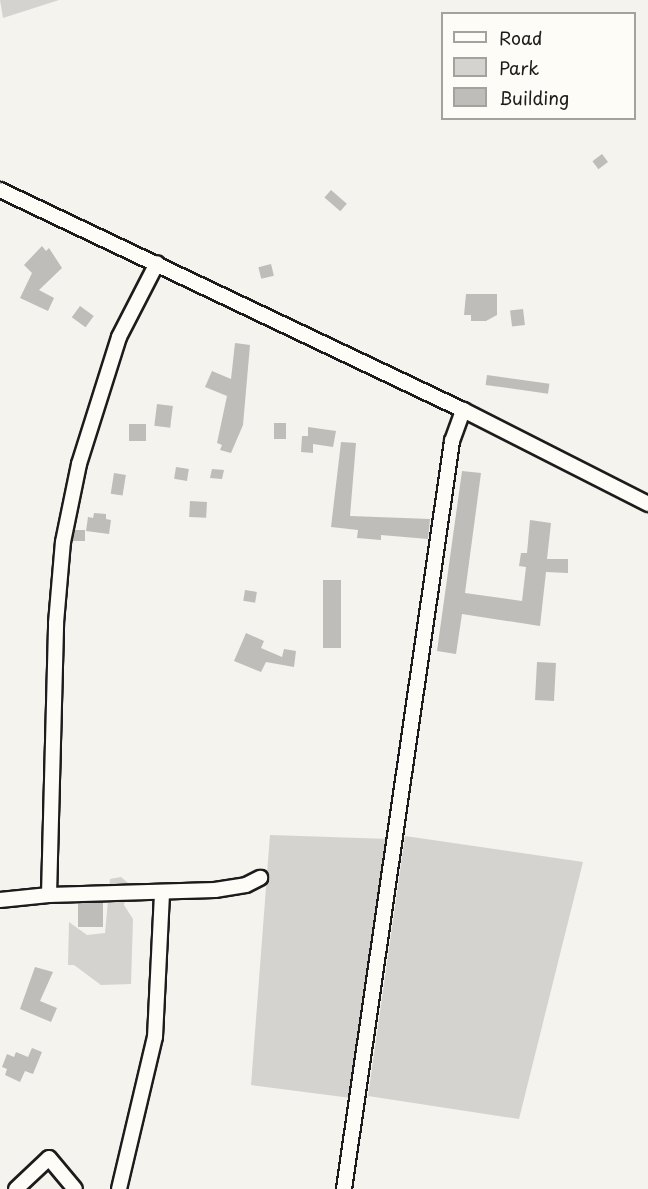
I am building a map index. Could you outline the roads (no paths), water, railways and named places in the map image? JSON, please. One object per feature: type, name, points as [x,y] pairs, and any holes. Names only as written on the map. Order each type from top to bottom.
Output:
[{"type":"street","points":[[0,190],[158,263],[463,410],[648,504]]},
{"type":"street","points":[[49,895],[56,623],[63,542],[79,464],[119,337],[158,263]]},
{"type":"street","points":[[344,1189],[452,441],[463,410]]},
{"type":"street","points":[[0,900],[49,895],[162,894],[246,885],[260,878]]},
{"type":"street","points":[[119,1189],[155,1037],[162,894]]},
{"type":"street","points":[[16,1189],[49,1158],[75,1189]]}]
